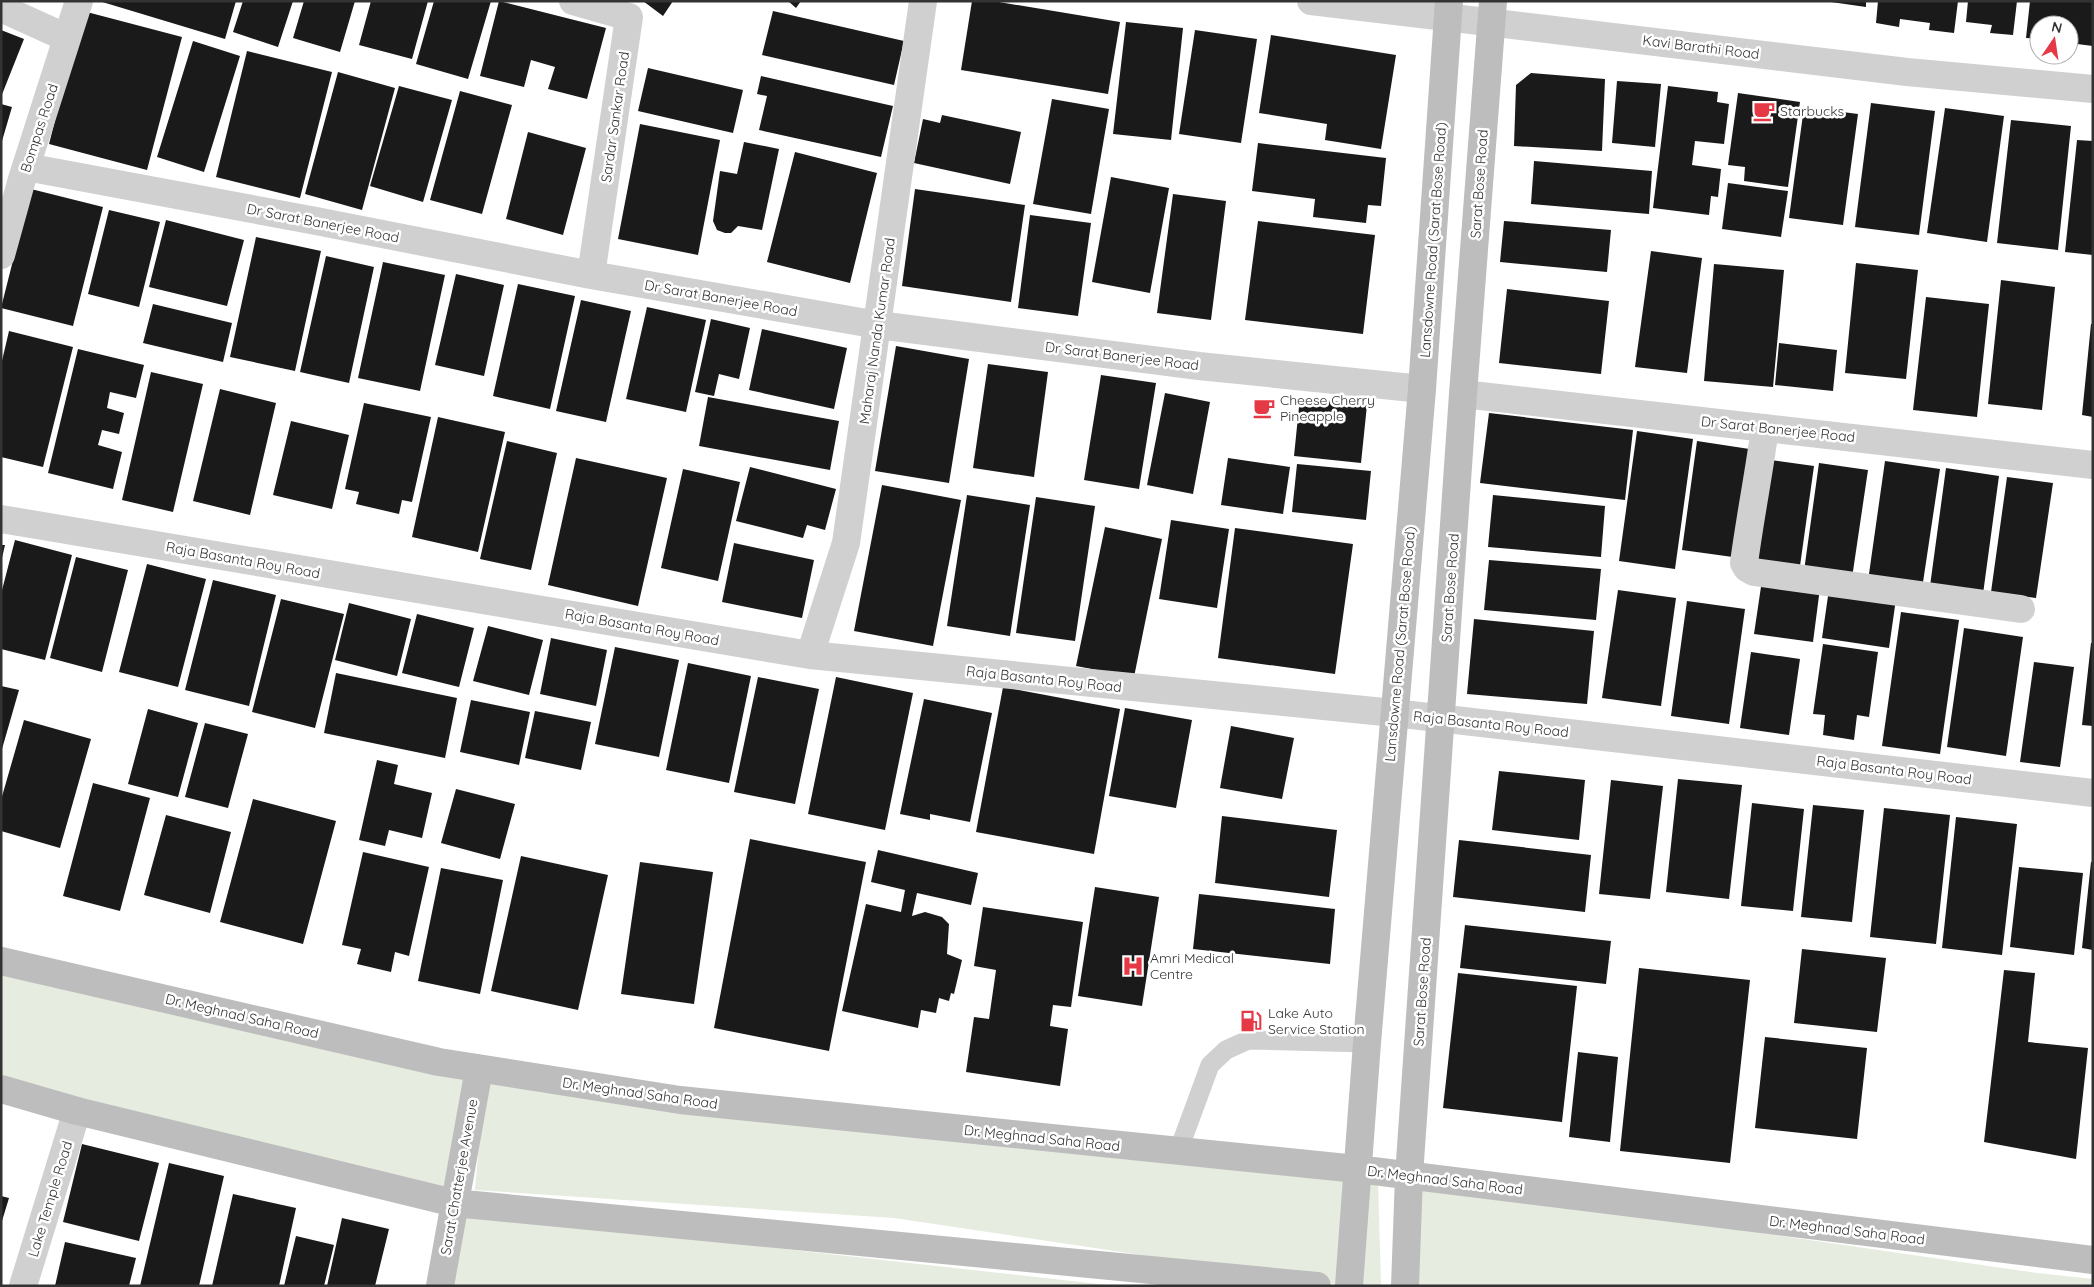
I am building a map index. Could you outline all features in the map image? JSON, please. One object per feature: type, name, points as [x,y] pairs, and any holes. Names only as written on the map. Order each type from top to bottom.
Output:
[{"type":"street","name":"Bompas Road","points":[[1,255],[26,167],[79,1]]},
{"type":"street","name":"Sardar Sankar Road","points":[[573,1],[629,17],[591,275]]},
{"type":"street","name":"Maharaj Nanda Kumar Road","points":[[810,655],[846,543],[923,1]]},
{"type":"street","name":"Kavi Barathi Road","points":[[1311,1],[1492,12],[1907,72],[2093,89]]},
{"type":"street","points":[[1,8],[67,38]]},
{"type":"street","name":"Lansdowne Road (Sarat Bose Road)","points":[[1349,1286],[1367,1043],[1422,389],[1449,9]]},
{"type":"street","name":"Sarat Bose Road","points":[[1405,1286],[1409,1176],[1463,394],[1492,12]]},
{"type":"street","name":"Dr Sarat Banerjee Road","points":[[26,167],[591,275],[878,325],[1199,366],[1422,389]]},
{"type":"street","name":"Dr Sarat Banerjee Road","points":[[1463,394],[2093,465]]},
{"type":"street","points":[[1765,428],[1744,563],[1747,568],[1754,572],[2020,609]]},
{"type":"street","name":"Raja Basanta Roy Road","points":[[1,519],[810,655],[1441,718],[2093,793]]},
{"type":"street","name":"Dr. Meghnad Saha Road","points":[[1,961],[439,1062],[680,1100],[1357,1169],[2093,1260]]},
{"type":"street","name":"Sarat Chatterjee Avenue","points":[[440,1286],[479,1069]]},
{"type":"street","points":[[1,1089],[77,1112],[454,1203],[1317,1286]]},
{"type":"street","name":"Lake Temple Road","points":[[23,1286],[77,1112]]},
{"type":"lane","points":[[1178,1152],[1210,1065],[1226,1050],[1248,1040],[1367,1043]]},
{"type":"shaded area","points":[[1,968],[472,1074],[457,1194],[1,1080]]},
{"type":"shaded area","points":[[485,1078],[1378,1180],[1381,1286],[1349,1286],[894,1218],[475,1190]]},
{"type":"shaded area","points":[[1403,1184],[1547,1202],[2037,1273],[2093,1279],[2093,1286],[1401,1286]]},
{"type":"shaded area","points":[[462,1213],[1116,1286],[449,1286]]},
{"type":"building","points":[[99,1],[236,1],[225,39]]},
{"type":"building","points":[[243,1],[293,1],[278,47],[233,32]]},
{"type":"building","points":[[304,1],[355,1],[340,52],[293,38]]},
{"type":"building","points":[[371,1],[428,1],[412,59],[359,45]]},
{"type":"building","points":[[434,1],[491,1],[468,79],[416,64]]},
{"type":"building","points":[[499,1],[606,28],[587,99],[548,89],[555,67],[531,60],[524,87],[480,76]]},
{"type":"building","points":[[643,1],[673,1],[663,16]]},
{"type":"building","points":[[788,1],[801,1],[796,8]]},
{"type":"building","points":[[972,1],[993,1],[1120,22],[1108,94],[961,70]]},
{"type":"building","points":[[1824,1],[1866,1],[1866,7]]},
{"type":"building","points":[[1878,1],[1958,1],[1954,33],[1929,30],[1930,23],[1900,19],[1899,27],[1876,23]]},
{"type":"building","points":[[1968,1],[2017,1],[2013,35],[1990,33],[1992,25],[1966,22]]},
{"type":"building","points":[[2030,1],[2093,1],[2093,46],[2079,44],[2079,15],[2029,15],[2029,38],[2026,38]]},
{"type":"building","points":[[83,11],[182,37],[147,170],[49,144]]},
{"type":"building","points":[[773,11],[904,41],[894,85],[762,55]]},
{"type":"building","points":[[1126,22],[1183,28],[1171,140],[1113,134]]},
{"type":"building","points":[[1,30],[24,39],[1,97]]},
{"type":"building","points":[[1195,30],[1257,39],[1241,143],[1179,134]]},
{"type":"building","points":[[1271,35],[1396,55],[1381,149],[1325,140],[1327,124],[1259,113]]},
{"type":"building","points":[[193,41],[240,56],[204,172],[157,157]]},
{"type":"building","points":[[247,51],[332,72],[300,198],[216,177]]},
{"type":"building","points":[[648,68],[743,90],[733,133],[638,111]]},
{"type":"building","points":[[338,72],[395,88],[362,210],[305,194]]},
{"type":"building","points":[[1531,73],[1605,79],[1602,151],[1514,146],[1516,85]]},
{"type":"building","points":[[761,76],[893,106],[881,157],[759,130],[767,96],[757,94]]},
{"type":"building","points":[[1617,81],[1661,84],[1655,147],[1612,143]]},
{"type":"building","points":[[399,86],[452,100],[423,202],[370,186]]},
{"type":"building","points":[[1668,86],[1718,92],[1717,102],[1729,104],[1724,144],[1695,141],[1692,165],[1721,169],[1718,197],[1711,196],[1709,215],[1653,208]]},
{"type":"building","points":[[460,91],[512,105],[482,214],[430,200]]},
{"type":"building","points":[[1738,93],[1800,102],[1788,187],[1744,181],[1745,167],[1728,165]]},
{"type":"building","points":[[1052,99],[1109,109],[1091,214],[1033,204]]},
{"type":"building","points":[[1871,103],[1935,111],[1919,235],[1855,227]]},
{"type":"building","points":[[1,104],[12,107],[2,141],[1,141]]},
{"type":"building","points":[[1804,107],[1858,114],[1843,225],[1789,218]]},
{"type":"building","points":[[1945,108],[2004,116],[1987,242],[1927,233]]},
{"type":"building","points":[[942,115],[1021,132],[1010,184],[914,163],[923,119],[940,123]]},
{"type":"building","points":[[2011,120],[2071,126],[2058,250],[1997,243]]},
{"type":"building","points":[[640,124],[720,140],[698,255],[618,239]]},
{"type":"building","points":[[528,132],[586,148],[563,235],[506,219]]},
{"type":"building","points":[[2077,140],[2093,141],[2093,255],[2065,252]]},
{"type":"building","points":[[744,142],[779,149],[762,230],[738,226],[731,233],[725,233],[717,230],[713,221],[720,171],[737,174]]},
{"type":"building","points":[[1258,143],[1386,158],[1381,206],[1368,205],[1366,223],[1313,217],[1315,199],[1252,191]]},
{"type":"building","points":[[795,152],[877,173],[850,283],[767,262]]},
{"type":"building","points":[[1534,161],[1652,171],[1649,214],[1531,204]]},
{"type":"building","points":[[1111,177],[1169,188],[1150,293],[1092,282]]},
{"type":"building","points":[[1728,183],[1788,191],[1781,237],[1722,229]]},
{"type":"building","points":[[31,189],[103,207],[73,326],[1,308]]},
{"type":"building","points":[[915,189],[1025,205],[1011,302],[902,286]]},
{"type":"building","points":[[1173,194],[1226,201],[1211,320],[1157,313]]},
{"type":"building","points":[[109,210],[160,222],[139,307],[88,294]]},
{"type":"building","points":[[1030,215],[1091,223],[1078,316],[1018,308]]},
{"type":"building","points":[[166,220],[244,240],[227,306],[149,287]]},
{"type":"building","points":[[1258,221],[1375,235],[1363,334],[1245,320]]},
{"type":"building","points":[[1504,221],[1611,230],[1607,272],[1500,262]]},
{"type":"building","points":[[256,237],[321,251],[295,371],[230,357]]},
{"type":"building","points":[[1651,251],[1702,258],[1687,373],[1635,367]]},
{"type":"building","points":[[326,256],[374,267],[349,383],[300,372]]},
{"type":"building","points":[[383,262],[445,275],[420,391],[358,378]]},
{"type":"building","points":[[1856,263],[1918,270],[1906,379],[1845,373]]},
{"type":"building","points":[[1714,264],[1784,270],[1773,387],[1704,381]]},
{"type":"building","points":[[456,274],[504,285],[484,376],[435,365]]},
{"type":"building","points":[[2001,280],[2055,287],[2042,410],[1988,404]]},
{"type":"building","points":[[518,284],[575,296],[550,409],[493,396]]},
{"type":"building","points":[[1507,289],[1609,301],[1601,374],[1499,363]]},
{"type":"building","points":[[1926,297],[1989,304],[1977,417],[1913,410]]},
{"type":"building","points":[[581,300],[631,311],[606,422],[556,411]]},
{"type":"building","points":[[153,304],[232,323],[223,362],[143,343]]},
{"type":"building","points":[[647,307],[706,320],[686,412],[626,399]]},
{"type":"building","points":[[711,319],[750,328],[739,379],[719,374],[714,396],[695,392]]},
{"type":"building","points":[[2091,324],[2093,324],[2093,417],[2082,415]]},
{"type":"building","points":[[762,329],[847,348],[834,409],[749,390]]},
{"type":"building","points":[[9,331],[73,347],[43,467],[1,457],[1,365]]},
{"type":"building","points":[[1779,343],[1837,350],[1833,391],[1775,385]]},
{"type":"building","points":[[896,346],[969,359],[949,483],[875,471]]},
{"type":"building","points":[[78,349],[144,365],[136,398],[110,392],[107,408],[124,413],[119,434],[102,430],[98,445],[122,452],[113,489],[48,473]]},
{"type":"building","points":[[988,364],[1048,372],[1034,477],[973,468]]},
{"type":"building","points":[[151,372],[203,384],[173,512],[122,500]]},
{"type":"building","points":[[1101,375],[1156,383],[1139,489],[1084,480]]},
{"type":"building","points":[[220,389],[276,403],[250,515],[193,501]]},
{"type":"building","points":[[1165,393],[1210,402],[1193,494],[1147,485]]},
{"type":"building","points":[[708,397],[839,421],[830,470],[699,446]]},
{"type":"building","points":[[1300,397],[1367,405],[1361,463],[1294,456]]},
{"type":"building","points":[[364,403],[431,417],[412,502],[402,500],[399,514],[356,504],[359,492],[345,489]]},
{"type":"building","points":[[1489,413],[1633,430],[1625,500],[1480,483]]},
{"type":"building","points":[[438,417],[505,432],[478,552],[412,537]]},
{"type":"building","points":[[291,421],[349,435],[332,509],[273,495]]},
{"type":"building","points":[[1637,431],[1693,439],[1675,569],[1619,561]]},
{"type":"building","points":[[507,441],[557,453],[531,570],[480,559]]},
{"type":"building","points":[[1697,441],[1756,450],[1740,558],[1682,550]]},
{"type":"building","points":[[576,458],[667,478],[638,606],[548,585]]},
{"type":"building","points":[[1228,458],[1290,467],[1283,514],[1221,505]]},
{"type":"building","points":[[1763,459],[1814,466],[1799,573],[1748,565]]},
{"type":"building","points":[[1885,461],[1940,469],[1922,589],[1868,581]]},
{"type":"building","points":[[1819,463],[1868,470],[1852,578],[1804,571]]},
{"type":"building","points":[[1297,464],[1371,471],[1366,520],[1292,512]]},
{"type":"building","points":[[750,467],[836,489],[825,530],[807,525],[803,538],[736,521]]},
{"type":"building","points":[[1946,468],[1999,476],[1983,594],[1930,586]]},
{"type":"building","points":[[683,469],[740,482],[718,581],[661,568]]},
{"type":"building","points":[[2007,477],[2053,483],[2036,598],[1991,592]]},
{"type":"building","points":[[882,485],[961,500],[933,646],[854,631]]},
{"type":"building","points":[[967,495],[1030,505],[1010,636],[947,626]]},
{"type":"building","points":[[1493,495],[1605,506],[1601,557],[1488,547]]},
{"type":"building","points":[[1036,497],[1095,506],[1075,641],[1016,633]]},
{"type":"building","points":[[1171,520],[1229,529],[1217,608],[1159,599]]},
{"type":"building","points":[[1105,527],[1162,539],[1134,677],[1076,666]]},
{"type":"building","points":[[1235,528],[1353,544],[1335,674],[1218,658]]},
{"type":"building","points":[[15,540],[72,555],[45,660],[1,649],[1,594]]},
{"type":"building","points":[[734,543],[814,560],[802,618],[722,602]]},
{"type":"building","points":[[1,545],[5,545],[2,558],[1,558]]},
{"type":"building","points":[[76,557],[128,570],[102,672],[50,658]]},
{"type":"building","points":[[1489,560],[1601,569],[1596,620],[1484,610]]},
{"type":"building","points":[[147,564],[206,579],[178,687],[119,672]]},
{"type":"building","points":[[213,580],[276,595],[249,706],[185,690]]},
{"type":"building","points":[[1762,580],[1820,588],[1813,642],[1754,634]]},
{"type":"building","points":[[1829,589],[1896,599],[1889,648],[1822,638]]},
{"type":"building","points":[[1618,590],[1676,598],[1661,706],[1602,698]]},
{"type":"building","points":[[281,599],[344,614],[315,728],[252,712]]},
{"type":"building","points":[[1687,601],[1745,609],[1729,724],[1671,716]]},
{"type":"building","points":[[349,603],[411,619],[397,676],[335,660]]},
{"type":"building","points":[[1901,612],[1959,620],[1940,754],[1882,746]]},
{"type":"building","points":[[417,614],[474,628],[459,687],[402,673]]},
{"type":"building","points":[[1474,619],[1594,631],[1587,704],[1467,694]]},
{"type":"building","points":[[488,626],[543,640],[529,695],[473,681]]},
{"type":"building","points":[[1964,628],[2023,637],[2006,756],[1947,747]]},
{"type":"building","points":[[551,638],[607,650],[596,706],[540,694]]},
{"type":"building","points":[[2091,643],[2093,643],[2093,726],[2082,725]]},
{"type":"building","points":[[1823,644],[1878,652],[1869,717],[1857,715],[1854,740],[1823,735],[1825,715],[1813,714]]},
{"type":"building","points":[[615,647],[679,660],[659,757],[595,744]]},
{"type":"building","points":[[1751,652],[1800,659],[1789,735],[1740,728]]},
{"type":"building","points":[[2034,662],[2074,667],[2060,767],[2020,762]]},
{"type":"building","points":[[688,663],[751,676],[729,783],[666,770]]},
{"type":"building","points":[[336,673],[457,698],[445,758],[324,733]]},
{"type":"building","points":[[758,677],[819,689],[795,804],[734,792]]},
{"type":"building","points":[[836,677],[913,693],[885,830],[808,814]]},
{"type":"building","points":[[1,686],[19,690],[2,749],[1,749]]},
{"type":"building","points":[[1003,687],[1120,709],[1094,854],[976,832]]},
{"type":"building","points":[[924,699],[992,713],[970,822],[930,814],[930,820],[900,814]]},
{"type":"building","points":[[471,700],[530,712],[519,765],[460,752]]},
{"type":"building","points":[[1125,708],[1192,720],[1176,808],[1109,796]]},
{"type":"building","points":[[148,709],[198,723],[178,797],[128,784]]},
{"type":"building","points":[[535,711],[591,722],[581,770],[525,758]]},
{"type":"building","points":[[24,720],[91,739],[60,848],[1,831],[1,800]]},
{"type":"building","points":[[205,723],[248,734],[228,808],[185,797]]},
{"type":"building","points":[[1231,726],[1294,738],[1282,799],[1220,788]]},
{"type":"building","points":[[377,760],[398,765],[394,784],[432,793],[422,838],[389,830],[385,846],[359,840]]},
{"type":"building","points":[[1499,771],[1585,780],[1579,840],[1492,830]]},
{"type":"building","points":[[1678,779],[1742,785],[1729,899],[1666,892]]},
{"type":"building","points":[[1611,780],[1663,786],[1650,899],[1599,894]]},
{"type":"building","points":[[93,783],[150,798],[120,911],[63,896]]},
{"type":"building","points":[[456,789],[515,804],[500,859],[441,843]]},
{"type":"building","points":[[253,799],[336,821],[303,944],[220,922]]},
{"type":"building","points":[[1752,803],[1804,809],[1793,911],[1741,906]]},
{"type":"building","points":[[1813,805],[1864,810],[1852,922],[1801,917]]},
{"type":"building","points":[[1884,808],[1950,815],[1936,944],[1870,937]]},
{"type":"building","points":[[166,815],[231,832],[210,913],[144,895]]},
{"type":"building","points":[[1222,816],[1337,830],[1329,897],[1215,883]]},
{"type":"building","points":[[1956,817],[2017,824],[2002,955],[1942,948]]},
{"type":"building","points":[[750,839],[866,862],[829,1051],[714,1028]]},
{"type":"building","points":[[1459,840],[1591,855],[1585,912],[1453,897]]},
{"type":"building","points":[[878,850],[978,873],[971,905],[917,893],[912,916],[925,912],[942,917],[949,924],[947,954],[962,960],[954,994],[951,993],[949,1001],[939,998],[936,1013],[921,1010],[918,1028],[842,1011],[866,904],[901,912],[905,890],[871,882]]},
{"type":"building","points":[[363,852],[429,867],[409,956],[395,952],[391,972],[357,964],[361,949],[342,945]]},
{"type":"building","points":[[521,856],[608,875],[578,1010],[491,991]]},
{"type":"building","points":[[640,862],[713,872],[694,1004],[621,994]]},
{"type":"building","points":[[2091,862],[2093,862],[2093,950],[2082,948]]},
{"type":"building","points":[[2019,867],[2083,873],[2074,955],[2010,947]]},
{"type":"building","points":[[441,868],[503,880],[480,994],[418,981]]},
{"type":"building","points":[[1095,887],[1159,897],[1142,1006],[1078,996]]},
{"type":"building","points":[[1199,894],[1335,909],[1330,964],[1193,949]]},
{"type":"building","points":[[983,907],[1083,922],[1071,1007],[1053,1005],[1050,1026],[1068,1029],[1060,1086],[966,1072],[974,1017],[989,1019],[996,970],[974,966]]},
{"type":"building","points":[[1465,925],[1611,941],[1606,984],[1460,968]]},
{"type":"building","points":[[1802,949],[1886,958],[1877,1032],[1794,1023]]},
{"type":"building","points":[[1639,968],[1750,980],[1730,1163],[1620,1151]]},
{"type":"building","points":[[2004,970],[2035,973],[2028,1042],[2088,1048],[2076,1159],[1984,1142]]},
{"type":"building","points":[[1458,973],[1577,986],[1562,1122],[1443,1108]]},
{"type":"building","points":[[1765,1037],[1867,1048],[1857,1139],[1755,1128]]},
{"type":"building","points":[[1578,1052],[1618,1057],[1610,1142],[1569,1137]]},
{"type":"building","points":[[82,1144],[159,1163],[139,1241],[63,1222]]},
{"type":"building","points":[[169,1163],[224,1176],[199,1286],[140,1286]]},
{"type":"building","points":[[233,1194],[296,1208],[279,1286],[212,1286]]},
{"type":"building","points":[[1,1196],[9,1198],[2,1221],[1,1221]]},
{"type":"building","points":[[342,1218],[389,1229],[375,1286],[327,1286]]},
{"type":"building","points":[[296,1236],[334,1245],[324,1286],[284,1286]]},
{"type":"building","points":[[65,1242],[136,1258],[129,1286],[55,1286]]},
{"type":"place","name":"Starbucks","points":[[1764,111]]},
{"type":"place","name":"Cheese Cherry Pineapple","points":[[1264,408]]},
{"type":"place","name":"Amri Medical Centre","points":[[1133,966]]},
{"type":"place","name":"Lake Auto Service Station","points":[[1251,1021]]}]
